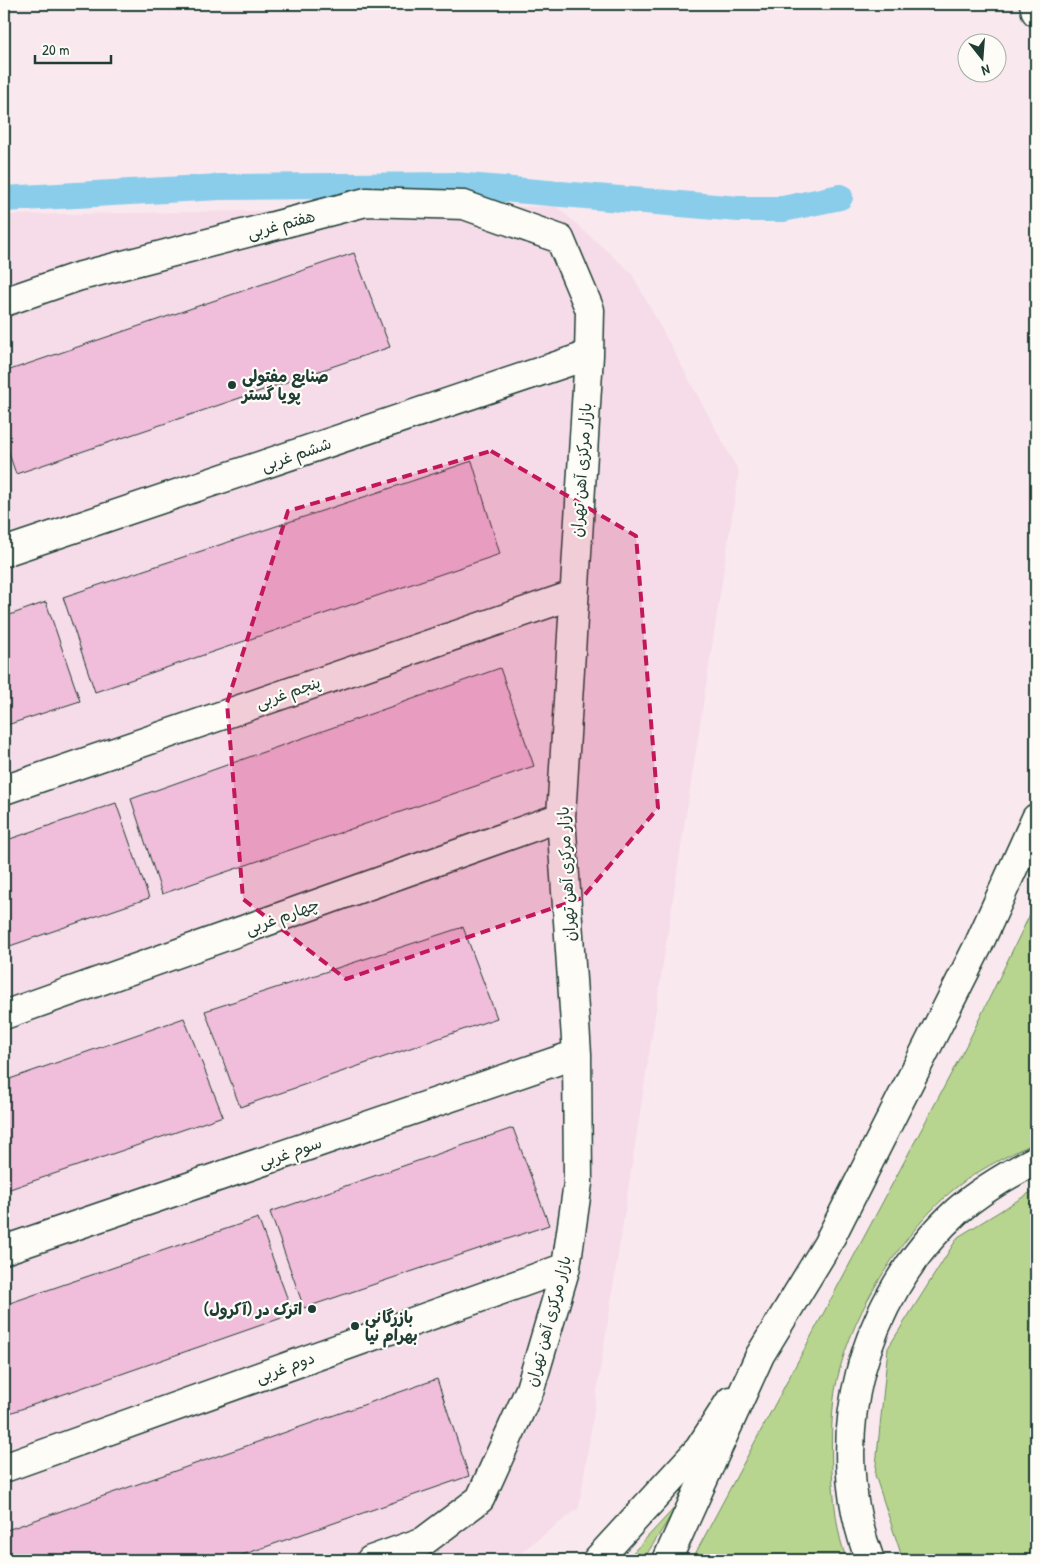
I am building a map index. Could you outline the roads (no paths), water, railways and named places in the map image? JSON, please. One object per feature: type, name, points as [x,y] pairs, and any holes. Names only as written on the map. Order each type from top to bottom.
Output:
[{"type":"main road","points":[[1034,4],[1036,12]]},
{"type":"main road","name":"هفتم غربی","points":[[4,302],[77,277],[366,202],[464,205],[560,239]]},
{"type":"main road","name":"بازار مرکزی آهن تهران","points":[[371,1560],[424,1541],[480,1499],[530,1389],[566,1267],[578,1183],[577,1054],[561,817],[589,355],[590,310],[560,239]]},
{"type":"main road","name":"ششم غربی","points":[[4,552],[589,355]]},
{"type":"main road","name":"پنجم غربی","points":[[4,790],[573,595]]},
{"type":"main road","name":"چهارم غربی","points":[[4,1015],[561,817]]},
{"type":"main road","points":[[597,1560],[699,1449],[760,1356],[827,1244],[978,946],[1036,818]]},
{"type":"main road","name":"سوم غربی","points":[[4,1250],[577,1054]]},
{"type":"main road","points":[[870,1560],[862,1540],[849,1469],[857,1384],[863,1356],[876,1323],[895,1285],[923,1248],[957,1211],[999,1180],[1036,1160]]},
{"type":"main road","name":"دوم غربی","points":[[4,1468],[566,1267]]},
{"type":"main road","points":[[667,1560],[760,1356]]},
{"type":"waterway","points":[[4,199],[220,187],[455,185],[739,209],[783,209],[840,197]]},
{"type":"place","name":"صنایع مفتولی پویا گستر","points":[[232,385]]},
{"type":"place","name":"اترک در (آکرول)","points":[[312,1309]]},
{"type":"place","name":"بازرگانی بهرام نیا","points":[[355,1326]]}]
